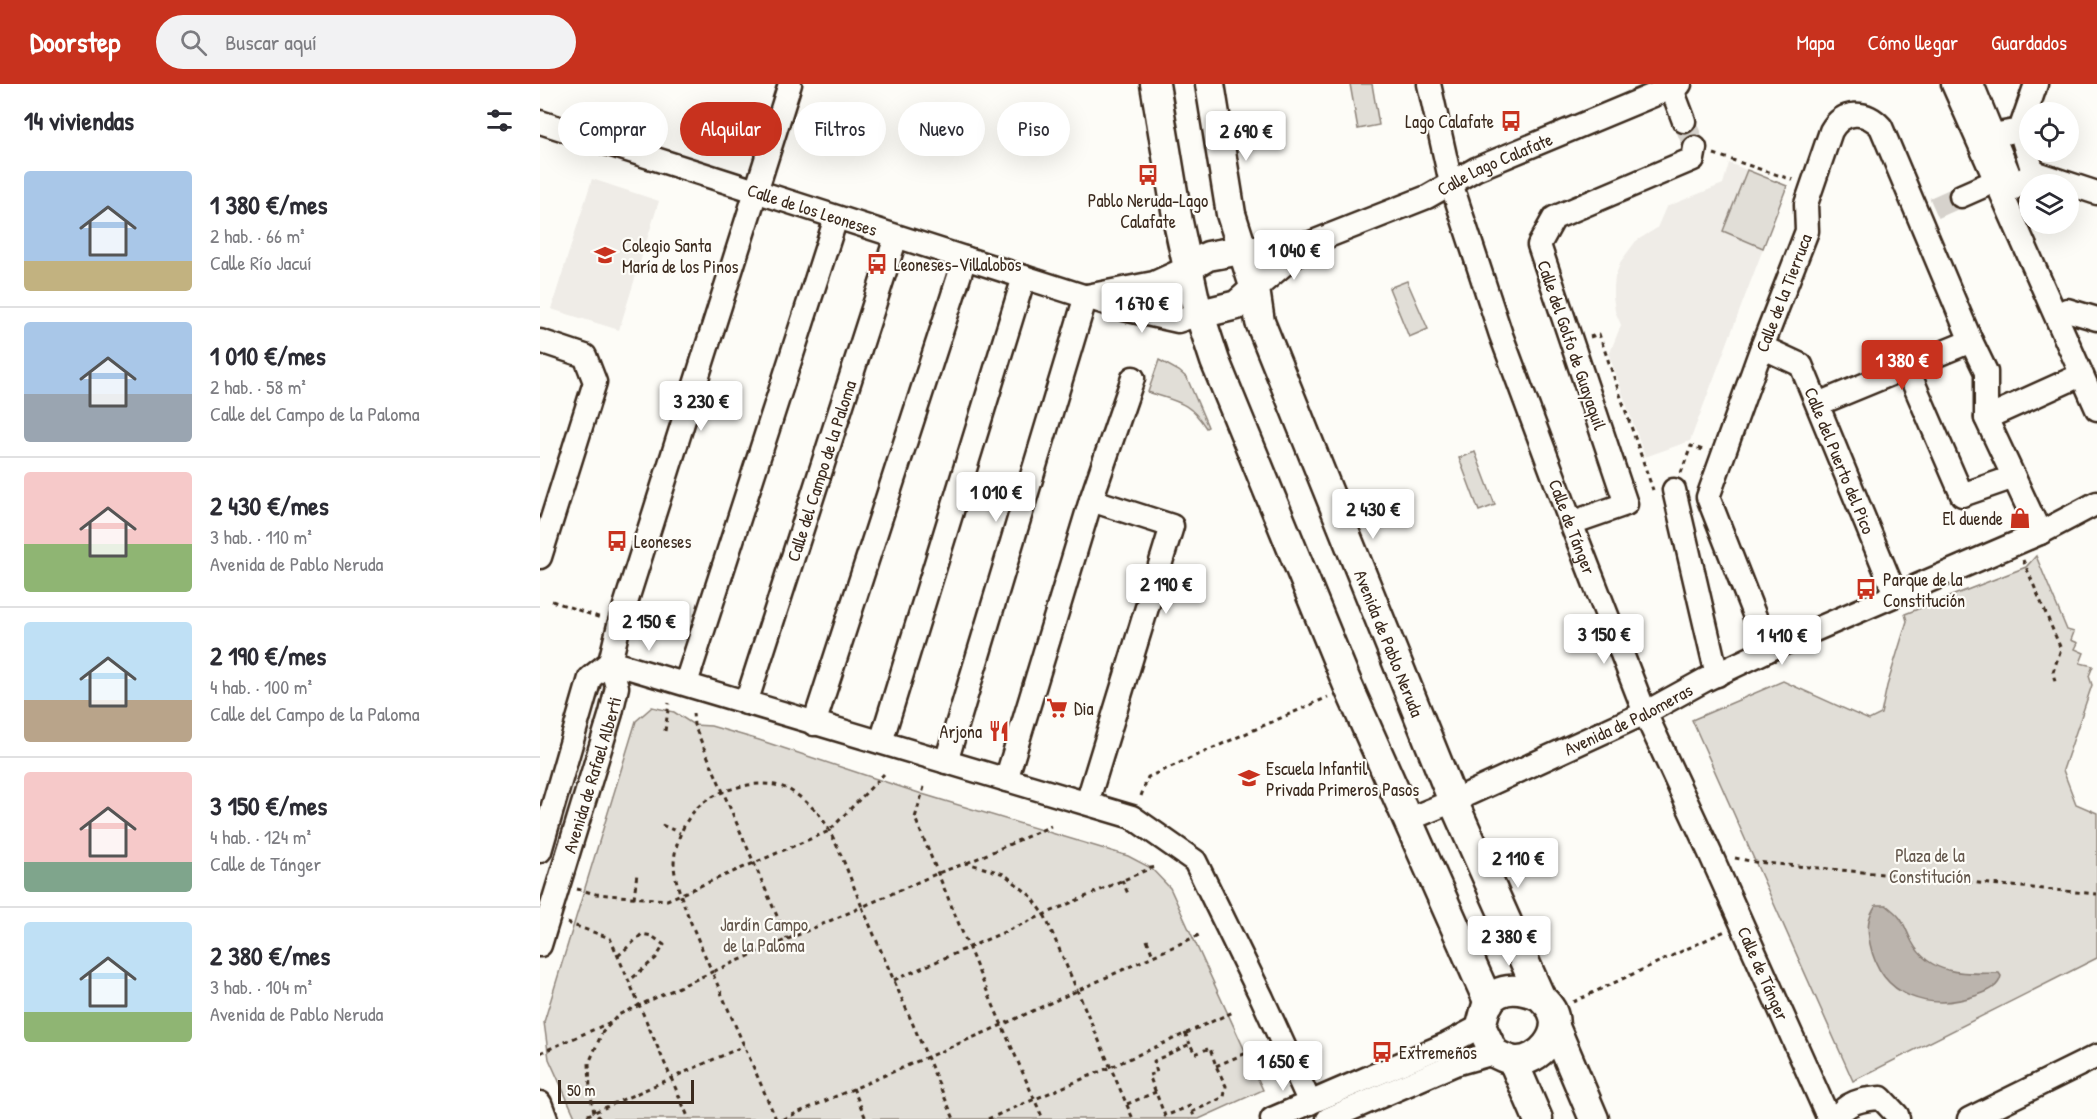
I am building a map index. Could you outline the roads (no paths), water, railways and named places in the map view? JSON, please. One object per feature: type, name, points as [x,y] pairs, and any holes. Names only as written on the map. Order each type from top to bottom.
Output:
[{"type":"main road","points":[[1155,84],[1178,222],[1200,314],[1215,361],[1349,688],[1407,820],[1503,1057],[1538,1119]]},
{"type":"main road","name":"Avenida de Pablo Neruda","points":[[1210,84],[1231,214],[1255,289],[1260,322],[1453,801],[1549,1012],[1594,1119]]},
{"type":"main road","points":[[1189,267],[1208,256],[1241,250]]},
{"type":"main road","points":[[1200,314],[1237,305],[1255,289]]},
{"type":"main road","points":[[1485,1014],[1502,992],[1520,988],[1549,1012],[1545,1049],[1527,1060],[1503,1057]]},
{"type":"street","points":[[790,84],[621,617],[610,662],[1132,817],[1195,861],[1310,1103]]},
{"type":"street","name":"Calle de Tánger","points":[[1430,84],[1451,183],[1501,335],[1571,524],[1645,713],[1829,1119]]},
{"type":"street","points":[[1953,84],[2067,310],[2089,376],[2097,409]]},
{"type":"street","points":[[1971,84],[1993,135],[2005,185],[2089,376]]},
{"type":"street","points":[[2030,102],[2036,84]]},
{"type":"street","points":[[1674,85],[1684,121]]},
{"type":"street","name":"Calle Lago Calafate","points":[[1255,289],[1308,244],[1427,197],[1476,169],[1674,85]]},
{"type":"street","name":"Calle de la Tierruca","points":[[1768,650],[1708,497],[1807,231],[1806,204],[1811,185],[1835,124],[1853,114],[1861,114],[1876,122],[1881,128],[1926,212],[1971,341],[1986,372],[1986,418],[2040,533]]},
{"type":"street","name":"Calle de los Leoneses","points":[[540,122],[1124,309],[1178,321],[1200,314]]},
{"type":"street","points":[[1993,135],[2019,130]]},
{"type":"street","name":"Calle del Golfo de Guayaquil","points":[[1571,524],[1626,504],[1539,245],[1554,218],[1693,159],[1695,148]]},
{"type":"street","points":[[2030,162],[2033,172]]},
{"type":"street","points":[[1961,196],[2005,185],[2033,172],[2097,193]]},
{"type":"street","points":[[686,683],[836,218]]},
{"type":"street","name":"Calle del Campo de la Paloma","points":[[746,703],[896,237]]},
{"type":"street","name":"Calle Lago Calafate","points":[[1241,250],[1273,245],[1308,244]]},
{"type":"street","points":[[814,724],[965,258]]},
{"type":"street","name":"Calle de los Leoneses","points":[[1086,296],[1154,283],[1189,267]]},
{"type":"street","points":[[881,742],[1024,277]]},
{"type":"street","points":[[946,762],[1086,296]]},
{"type":"street","points":[[2067,310],[2097,319]]},
{"type":"street","points":[[540,341],[585,356],[595,381],[540,557]]},
{"type":"street","points":[[1818,404],[1971,341]]},
{"type":"street","name":"Calle del Puerto del Pico","points":[[1762,347],[1801,365],[1895,594]]},
{"type":"street","points":[[1907,368],[1962,495],[2014,477]]},
{"type":"street","points":[[1986,418],[2089,376]]},
{"type":"street","points":[[1006,780],[1091,500],[1133,378]]},
{"type":"street","points":[[1674,490],[1717,675]]},
{"type":"street","points":[[1087,803],[1172,526],[1091,500]]},
{"type":"street","name":"Avenida de Palomeras","points":[[1407,820],[1645,713],[1768,650],[2016,544],[2097,503]]},
{"type":"street","name":"Avenida de Rafael Alberti","points":[[540,851],[590,678],[610,662],[617,687],[611,713],[543,927]]},
{"type":"street","points":[[1272,1119],[1446,1044],[1485,1014]]},
{"type":"street","points":[[1969,1119],[2097,1056]]},
{"type":"street","points":[[1328,1119],[1455,1064],[1503,1057]]},
{"type":"street","points":[[1834,1119],[1843,1108],[1863,1098],[1881,1098],[1898,1119]]},
{"type":"street","points":[[540,1103],[546,1119]]},
{"type":"tunnel","points":[[1684,121],[1695,148]]},
{"type":"tunnel","points":[[1934,208],[1961,196]]},
{"type":"place","name":"Lago Calafate","points":[[1511,121]]},
{"type":"place","name":"Pablo Neruda-Lago Calafate","points":[[1148,175]]},
{"type":"place","name":"Colegio Santa María de los Pinos","points":[[605,255]]},
{"type":"place","name":"Leoneses-Villalobos","points":[[877,264]]},
{"type":"place","name":"El duende","points":[[2020,518]]},
{"type":"place","name":"Leoneses","points":[[617,541]]},
{"type":"place","name":"Parque de la Constitución","points":[[1866,589]]},
{"type":"place","name":"Dia","points":[[1057,708]]},
{"type":"place","name":"Arjona","points":[[999,731]]},
{"type":"place","name":"Escuela Infantil Privada Primeros Pasos","points":[[1249,778]]},
{"type":"place","name":"Extremeños","points":[[1382,1052]]},
{"type":"park label","name":"Plaza de la Constitución","points":[[1930,865]]},
{"type":"park label","name":"Jardín Campo de la Paloma","points":[[764,934]]}]
